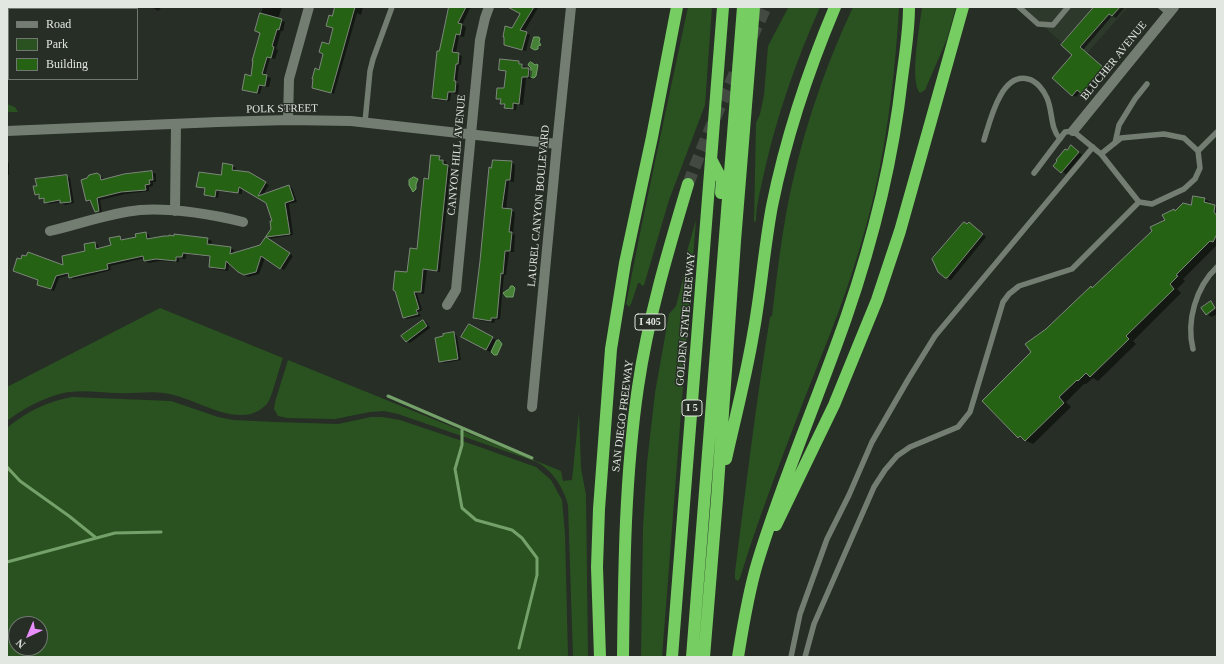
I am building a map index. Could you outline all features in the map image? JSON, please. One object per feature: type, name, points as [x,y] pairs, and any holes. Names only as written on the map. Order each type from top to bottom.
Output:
[{"type":"highway","points":[[600,657],[597,567],[598,509],[611,349],[625,263],[652,137],[677,7]]},
{"type":"highway","name":"GOLDEN STATE FREEWAY","points":[[672,657],[723,7]]},
{"type":"highway","points":[[692,657],[743,7]]},
{"type":"highway","points":[[704,657],[754,7]]},
{"type":"highway","points":[[717,499],[754,335],[772,207],[781,165],[794,116],[835,7]]},
{"type":"highway","points":[[738,657],[747,607],[757,565],[774,512],[846,318],[874,229],[890,163],[899,105],[909,7]]},
{"type":"highway","points":[[757,565],[834,404],[877,300],[900,230],[963,7]]},
{"type":"highway","points":[[685,657],[722,180],[711,159]]},
{"type":"highway","name":"SAN DIEGO FREEWAY","points":[[623,657],[625,550],[629,464],[638,388],[651,314],[688,184]]},
{"type":"street","points":[[288,120],[289,79],[309,7]]},
{"type":"street","name":"CANYON HILL AVENUE","points":[[447,305],[456,290],[480,40],[484,18],[489,7]]},
{"type":"street","name":"LAUREL CANYON BOULEVARD","points":[[532,407],[556,144],[571,7]]},
{"type":"street","name":"BLUCHER AVENUE","points":[[1073,131],[1168,9]]},
{"type":"street","name":"POLK STREET","points":[[7,131],[288,120],[351,121],[472,133],[556,144]]},
{"type":"street","points":[[175,211],[176,124]]},
{"type":"street","points":[[50,231],[140,210],[175,211],[243,222]]},
{"type":"lane","points":[[365,122],[370,71],[392,7]]},
{"type":"lane","points":[[1019,7],[1038,24],[1053,24],[1068,7]]},
{"type":"lane","points":[[984,140],[997,101],[1004,90],[1016,79],[1022,78],[1031,80],[1040,86],[1047,98],[1055,134],[1060,139]]},
{"type":"lane","points":[[1115,142],[1120,125],[1135,99],[1147,84]]},
{"type":"lane","points":[[1034,173],[1065,132],[1073,131],[1101,154],[1139,202],[1152,204],[1184,189],[1195,179],[1200,168],[1198,151],[1184,138],[1164,134],[1121,138],[1101,154]]},
{"type":"lane","points":[[1198,151],[1217,132]]},
{"type":"lane","points":[[792,657],[800,614],[827,539],[849,495],[872,442],[894,403],[935,336],[1093,147]]},
{"type":"lane","points":[[805,657],[814,624],[874,487],[885,470],[897,456],[910,447],[958,427],[970,412],[1003,302],[1009,294],[1019,286],[1072,269],[1139,202]]},
{"type":"lane","points":[[1193,349],[1190,328],[1193,308],[1205,280],[1217,266]]},
{"type":"shaded area","points":[[1022,7],[1128,7],[1081,60]]},
{"type":"shaded area","points":[[534,37],[539,37],[539,42],[541,45],[535,50],[531,48]]},
{"type":"shaded area","points":[[531,62],[538,65],[536,76],[534,78],[530,77],[531,68],[528,65]]},
{"type":"shaded area","points":[[414,177],[418,179],[416,189],[413,192],[409,185],[409,180]]},
{"type":"shaded area","points":[[511,286],[515,288],[513,297],[506,297],[503,293]]},
{"type":"shaded area","points":[[499,340],[502,344],[497,355],[494,355],[491,352],[496,341]]},
{"type":"green space","points":[[688,7],[712,7],[705,105],[669,200],[644,285],[642,286],[638,283],[629,307],[626,304],[633,267]]},
{"type":"green space","points":[[787,7],[820,7],[795,68],[781,109],[769,151],[759,197],[756,221],[754,222],[756,123],[760,114],[764,95],[768,46],[788,8]]},
{"type":"green space","points":[[853,7],[899,7],[894,71],[886,134],[874,196],[845,294],[777,469],[738,581],[735,579],[735,572],[751,444],[791,187],[813,109],[831,57]]},
{"type":"green space","points":[[922,7],[956,7],[947,39],[925,90],[920,93],[915,77],[915,65]]},
{"type":"green space","points":[[7,104],[15,107],[18,112],[7,112]]},
{"type":"green space","points":[[696,220],[662,657],[641,657],[643,528],[647,463],[655,393],[669,314],[676,306],[689,256],[686,255]]},
{"type":"green space","points":[[160,308],[283,358],[267,404],[260,410],[249,414],[237,415],[225,413],[175,395],[164,393],[76,391],[62,393],[45,399],[28,407],[7,421],[7,387]]},
{"type":"green space","points":[[288,360],[561,471],[563,481],[572,480],[579,412],[581,468],[586,495],[588,657],[573,657],[568,505],[557,480],[548,470],[537,462],[398,414],[384,411],[370,412],[335,419],[287,418],[278,416],[274,409],[275,402]]},
{"type":"green space","points":[[72,397],[171,401],[218,417],[233,420],[338,424],[371,417],[382,417],[400,420],[536,467],[551,480],[562,500],[565,533],[568,657],[7,657],[7,428],[30,412],[46,405]]},
{"type":"building","points":[[335,7],[355,7],[331,93],[312,88],[312,79],[315,68],[319,70],[323,54],[319,52],[322,42],[329,44],[333,28],[326,26],[329,15],[332,16]]},
{"type":"building","points":[[449,7],[466,7],[458,23],[462,24],[460,35],[456,34],[452,52],[459,53],[454,81],[456,81],[455,92],[448,92],[447,100],[432,98],[437,51],[439,51]]},
{"type":"building","points":[[508,7],[534,7],[520,30],[527,32],[522,50],[504,45],[503,37],[505,26],[512,28],[520,14]]},
{"type":"building","points":[[1094,7],[1120,7],[1112,16],[1109,14],[1080,47],[1104,68],[1082,94],[1077,90],[1072,96],[1052,78],[1072,55],[1061,45]]},
{"type":"building","points":[[260,13],[282,19],[279,30],[277,29],[272,46],[274,47],[271,58],[267,57],[262,74],[267,75],[265,86],[259,85],[257,93],[242,90],[245,74],[251,76],[252,61],[260,33],[255,31]]},
{"type":"building","points":[[500,59],[519,61],[519,64],[522,64],[522,68],[529,68],[528,77],[522,77],[519,104],[513,103],[513,109],[504,108],[505,104],[500,104],[501,99],[496,99],[497,88],[504,88],[506,71],[499,70]]},
{"type":"building","points":[[1071,145],[1079,152],[1061,173],[1053,166],[1065,149],[1067,150]]},
{"type":"building","points":[[431,155],[440,156],[439,160],[443,160],[443,164],[448,165],[437,271],[423,269],[421,292],[414,292],[419,309],[416,310],[418,314],[403,318],[395,291],[393,290],[395,271],[407,272],[410,248],[417,249],[424,178],[428,179]]},
{"type":"building","points":[[493,160],[512,161],[510,180],[506,180],[502,208],[512,209],[509,232],[512,232],[510,251],[505,251],[503,274],[501,273],[497,318],[491,318],[491,321],[473,318],[489,167],[491,168]]},
{"type":"building","points":[[223,163],[233,165],[232,170],[249,172],[266,182],[258,196],[289,185],[294,200],[285,203],[290,234],[266,237],[290,253],[280,269],[261,256],[256,272],[244,275],[238,272],[226,261],[225,269],[209,267],[210,256],[183,253],[182,257],[176,257],[176,261],[156,259],[144,261],[143,256],[107,264],[108,269],[69,278],[68,273],[56,276],[51,289],[37,285],[38,280],[13,271],[17,258],[21,259],[22,255],[26,256],[28,252],[63,265],[62,256],[85,251],[84,244],[95,242],[96,249],[111,245],[109,238],[120,236],[121,240],[136,237],[135,234],[146,232],[147,239],[169,235],[174,236],[174,234],[208,238],[207,244],[231,247],[230,254],[260,245],[271,229],[270,221],[272,221],[266,203],[239,187],[238,193],[216,190],[215,197],[204,195],[205,188],[196,187],[199,172],[221,175]]},
{"type":"building","points":[[152,171],[153,180],[149,180],[150,184],[145,185],[146,190],[121,192],[97,198],[99,211],[95,212],[90,200],[86,201],[81,180],[87,178],[89,175],[97,173],[100,175],[101,180],[124,174]]},
{"type":"building","points":[[67,175],[71,202],[60,203],[60,200],[44,203],[44,198],[39,199],[39,194],[35,195],[33,186],[37,186],[35,179]]},
{"type":"building","points":[[1193,196],[1205,198],[1204,202],[1215,205],[1214,212],[1217,216],[1217,234],[1213,242],[1210,241],[1176,275],[1178,276],[1170,284],[1174,289],[1126,336],[1129,339],[1090,377],[1086,373],[1059,397],[1064,403],[1025,441],[1020,436],[1018,438],[982,401],[1031,352],[1025,344],[1046,329],[1091,286],[1092,288],[1152,231],[1150,227],[1165,220],[1162,215],[1174,209],[1175,211],[1183,203],[1191,205]]},
{"type":"building","points":[[964,222],[967,224],[969,222],[983,234],[947,278],[945,278],[938,272],[932,259]]},
{"type":"building","points":[[1211,301],[1215,308],[1206,315],[1201,308]]},
{"type":"building","points":[[423,320],[427,326],[406,342],[401,336]]},
{"type":"building","points":[[469,324],[493,337],[486,350],[461,337]]},
{"type":"building","points":[[454,332],[458,359],[439,362],[435,338],[443,336],[443,334]]},
{"type":"waterway","points":[[388,396],[532,458]]},
{"type":"waterway","points":[[462,429],[462,445],[455,469],[462,508],[476,520],[512,530],[522,538],[537,558],[537,575],[519,648]]},
{"type":"waterway","points":[[7,467],[20,481],[69,516],[95,537]]},
{"type":"waterway","points":[[7,562],[115,533],[161,532]]},
{"type":"tunnel","points":[[752,37],[766,7]]},
{"type":"tunnel","points":[[688,184],[707,136],[738,66]]}]
